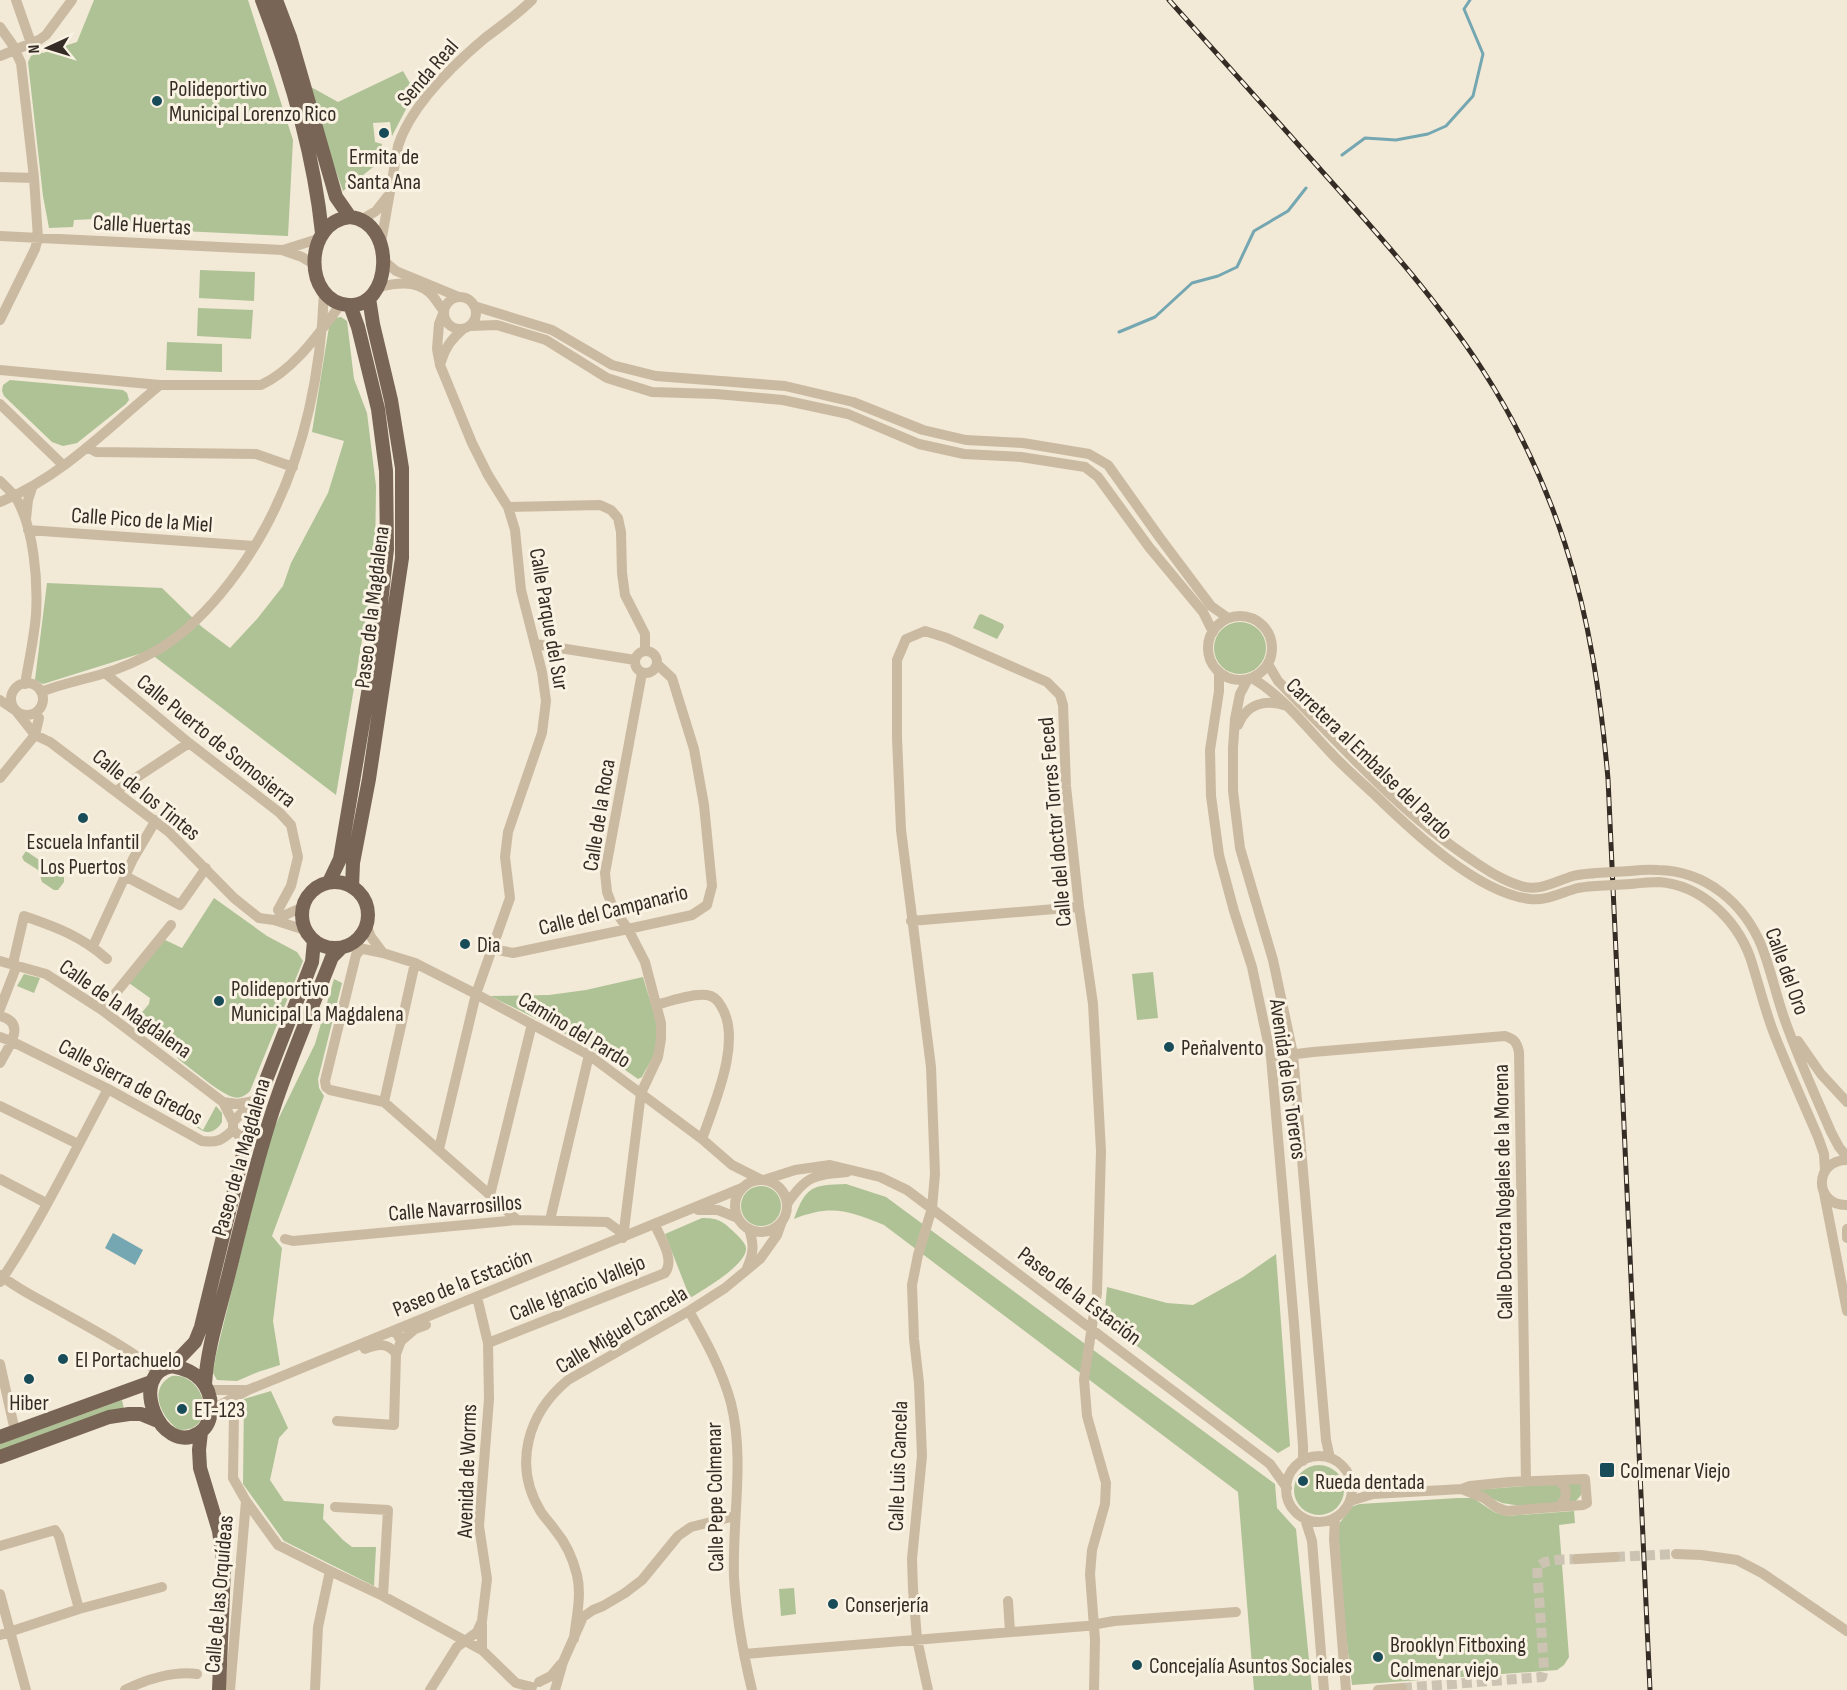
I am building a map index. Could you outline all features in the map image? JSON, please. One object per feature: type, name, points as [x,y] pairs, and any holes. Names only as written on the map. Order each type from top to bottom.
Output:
[{"type":"main road","points":[[262,0],[276,36],[319,200],[320,236],[315,265],[316,276],[324,292],[346,304],[363,302],[378,287],[384,261],[381,243],[372,228],[356,219],[336,196],[290,37],[276,0]]},
{"type":"main road","points":[[320,236],[330,224],[340,218],[356,219]]},
{"type":"main road","name":"Paseo de la Magdalena","points":[[352,887],[353,863],[389,654],[402,548],[402,468],[391,400],[369,298]]},
{"type":"main road","name":"Paseo de la Magdalena","points":[[329,882],[340,859],[377,640],[387,549],[386,471],[378,409],[358,327],[346,304]]},
{"type":"main road","points":[[329,882],[345,883],[352,887],[361,894],[367,904],[369,915],[367,927],[350,948],[326,948],[310,936],[303,923],[303,907],[312,891],[329,882]]},
{"type":"main road","name":"Paseo de la Magdalena","points":[[172,1366],[195,1342],[201,1327],[257,1097],[312,962],[310,936]]},
{"type":"main road","name":"Paseo de la Magdalena","points":[[206,1387],[206,1365],[253,1177],[273,1110],[296,1045],[332,957],[350,948]]},
{"type":"main road","points":[[0,1437],[155,1377],[166,1367],[172,1366],[189,1370],[206,1387],[211,1410],[207,1426],[201,1432],[194,1436],[180,1437],[164,1428],[158,1421],[152,1406],[155,1377]]},
{"type":"main road","points":[[0,1457],[109,1417],[129,1413],[141,1414],[158,1421]]},
{"type":"main road","points":[[201,1432],[200,1468],[219,1531],[224,1567],[219,1690]]},
{"type":"main road","points":[[180,1437],[200,1468]]},
{"type":"street","points":[[15,0],[31,43]]},
{"type":"street","points":[[0,56],[46,35],[72,0]]},
{"type":"street","name":"Senda Real","points":[[381,243],[401,137],[422,101],[482,41],[532,0]]},
{"type":"street","points":[[0,27],[21,63],[34,178],[38,238],[35,249],[0,321]]},
{"type":"street","points":[[0,177],[34,178]]},
{"type":"street","points":[[356,219],[376,211],[389,194]]},
{"type":"street","name":"Calle Huertas","points":[[0,236],[282,250],[302,257],[315,265]]},
{"type":"street","name":"Calle Huertas","points":[[282,250],[320,236]]},
{"type":"street","points":[[384,261],[396,271],[468,299],[474,306],[476,314],[473,323],[452,339],[444,350],[440,365]]},
{"type":"street","points":[[378,287],[397,282],[409,283],[429,292],[444,311],[446,321],[453,328],[496,325],[546,340],[607,378],[652,392],[716,394],[783,400],[848,414],[919,444],[964,454],[1021,457],[1085,468],[1098,477],[1149,547],[1203,612],[1213,632]]},
{"type":"street","points":[[41,692],[105,673],[136,661],[163,646],[195,622],[231,580],[275,509],[293,467],[307,423],[317,372],[324,292]]},
{"type":"street","points":[[444,311],[447,303],[459,297]]},
{"type":"street","points":[[0,370],[160,385],[261,385],[273,380],[294,362],[322,327],[346,304]]},
{"type":"street","points":[[474,306],[552,330],[612,365],[656,376],[785,386],[853,402],[923,430],[966,440],[1023,443],[1089,454],[1108,465],[1211,606],[1228,618]]},
{"type":"street","name":"Calle Parque del Sur","points":[[439,1149],[476,994],[510,898],[504,857],[508,832],[542,733],[546,701],[542,672],[521,590],[515,530],[508,507],[472,443],[440,365],[437,349],[444,311]]},
{"type":"street","points":[[294,362],[304,361],[311,364],[317,372]]},
{"type":"street","points":[[130,382],[139,392],[137,404]]},
{"type":"street","points":[[0,502],[32,488],[87,447],[160,385]]},
{"type":"street","points":[[0,404],[63,465]]},
{"type":"street","points":[[87,447],[96,452],[256,454],[293,467]]},
{"type":"street","points":[[0,481],[15,496],[27,525]]},
{"type":"street","points":[[25,684],[36,615],[34,569],[27,525],[28,500],[32,488]]},
{"type":"street","points":[[508,507],[600,505],[611,510],[618,518],[621,532],[625,595],[645,634],[645,650]]},
{"type":"street","name":"Calle Pico de la Miel","points":[[27,525],[254,546]]},
{"type":"street","points":[[1243,616],[1251,618],[1265,628],[1270,637],[1272,646],[1268,664],[1250,678],[1232,679],[1219,672],[1209,657],[1208,648],[1213,632],[1228,618],[1243,616]]},
{"type":"street","name":"Calle del doctor Torres Feced","points":[[932,1208],[935,1173],[931,1067],[901,830],[897,738],[897,660],[906,639],[925,631],[947,638],[1047,682],[1060,695],[1064,713],[1066,786],[1079,907],[1093,1004],[1101,1151],[1097,1293],[1085,1364],[1084,1394],[1087,1416],[1106,1483],[1104,1504],[1092,1550],[1091,1566],[1094,1690]]},
{"type":"street","points":[[535,644],[635,660]]},
{"type":"street","points":[[645,650],[655,654],[658,665],[646,674],[637,668],[635,660],[638,654],[645,650]]},
{"type":"street","name":"Carretera al Embalse del Pardo","points":[[1268,664],[1278,681],[1379,784],[1454,848],[1492,873],[1521,886],[1533,888],[1549,886],[1574,876],[1630,871]]},
{"type":"street","name":"Calle del Campanario","points":[[493,949],[513,953],[628,929],[692,915],[707,904],[712,886],[704,805],[694,749],[672,678],[658,665]]},
{"type":"street","name":"Avenida de los Toreros","points":[[1219,672],[1219,691],[1210,750],[1211,796],[1220,855],[1234,911],[1252,967],[1271,1057],[1303,1446],[1299,1464]]},
{"type":"street","name":"Calle Puerto de Somosierra","points":[[105,673],[189,743],[280,813],[291,825],[298,857],[291,886],[276,915]]},
{"type":"street","name":"Calle de la Roca","points":[[623,1238],[641,1093],[658,1057],[661,1039],[661,1023],[645,962],[628,929],[613,908],[607,892],[605,873],[642,673]]},
{"type":"street","name":"Carretera al Embalse del Pardo","points":[[1250,678],[1271,689],[1333,755],[1414,833],[1486,884],[1510,895],[1533,900],[1551,897],[1577,888],[1631,884]]},
{"type":"street","name":"Avenida de los Toreros","points":[[1250,678],[1240,694],[1235,719],[1233,791],[1240,848],[1273,960],[1293,1054],[1326,1440],[1330,1458]]},
{"type":"street","points":[[0,778],[35,735],[40,713],[42,703],[41,692],[34,686],[25,684],[15,689],[12,701],[16,711],[26,715],[40,713]]},
{"type":"street","name":"Calle de los Tintes","points":[[0,700],[16,711],[35,735],[50,742],[156,820],[234,898],[259,918],[276,915],[310,936]]},
{"type":"street","points":[[1234,740],[1242,716],[1252,707],[1271,702],[1289,707]]},
{"type":"street","name":"Calle de los Tintes","points":[[40,713],[50,742]]},
{"type":"street","points":[[116,790],[189,743]]},
{"type":"street","points":[[93,946],[133,858],[156,820]]},
{"type":"street","points":[[125,876],[180,905],[206,868]]},
{"type":"street","name":"Calle del Oro","points":[[1630,871],[1679,872],[1701,879],[1721,891],[1742,912],[1763,949],[1787,1026],[1831,1132],[1847,1159]]},
{"type":"street","name":"Calle del Oro","points":[[1631,884],[1659,882],[1693,892],[1712,903],[1731,922],[1741,938],[1749,955],[1773,1030],[1824,1154],[1825,1171],[1822,1178],[1824,1193]]},
{"type":"street","points":[[276,915],[303,907]]},
{"type":"street","points":[[912,921],[1079,907]]},
{"type":"street","points":[[0,1009],[15,970],[14,959],[24,916],[77,936],[107,958]]},
{"type":"street","points":[[102,1010],[171,925]]},
{"type":"street","points":[[367,927],[383,953]]},
{"type":"street","points":[[350,948],[356,955],[325,1081],[326,1086],[330,1090],[384,1102],[517,1220]]},
{"type":"street","name":"Camino del Pardo","points":[[350,948],[383,953],[415,963],[589,1055],[702,1139],[732,1165],[763,1180]]},
{"type":"street","name":"Calle de la Magdalena","points":[[0,961],[46,974],[102,1010],[223,1102],[233,1126],[246,1143]]},
{"type":"street","points":[[384,1102],[415,963]]},
{"type":"street","points":[[657,1005],[698,995],[708,995],[717,1000],[728,1021],[728,1050],[723,1074],[702,1139]]},
{"type":"street","points":[[0,1016],[10,1021],[15,1028],[15,1034],[5,1039],[0,1063]]},
{"type":"street","points":[[490,1195],[532,1024]]},
{"type":"street","points":[[1787,1026],[1821,1074],[1847,1102]]},
{"type":"street","name":"Calle Doctora Nogales de la Morena","points":[[1271,1057],[1505,1036],[1517,1043],[1519,1052],[1526,1481]]},
{"type":"street","name":"Calle Sierra de Gredos","points":[[5,1039],[108,1089],[202,1141],[213,1143],[223,1139],[233,1126]]},
{"type":"street","points":[[549,1220],[589,1055]]},
{"type":"street","points":[[108,1089],[46,1203],[1,1278],[144,1361],[155,1377]]},
{"type":"street","points":[[223,1102],[238,1104],[257,1097]]},
{"type":"street","points":[[233,1126],[257,1097]]},
{"type":"street","points":[[0,1106],[78,1144]]},
{"type":"street","points":[[1825,1171],[1833,1163],[1847,1159]]},
{"type":"street","name":"Camino del Pardo","points":[[732,1165],[742,1188]]},
{"type":"street","name":"Paseo de la Estación","points":[[763,1180],[795,1170],[830,1165],[880,1177],[907,1190],[1270,1464],[1287,1488]]},
{"type":"street","name":"Paseo de la Estación","points":[[787,1204],[799,1186],[812,1177],[859,1171]]},
{"type":"street","points":[[0,1179],[46,1203]]},
{"type":"street","points":[[746,1271],[753,1255],[753,1242],[749,1229],[738,1218],[735,1206],[738,1193],[755,1180],[776,1184],[787,1204],[786,1215],[777,1226],[764,1232],[749,1229]]},
{"type":"street","name":"Paseo de la Estación","points":[[211,1410],[249,1390],[742,1188]]},
{"type":"street","points":[[1824,1193],[1834,1203],[1847,1205]]},
{"type":"street","points":[[1824,1193],[1847,1311]]},
{"type":"street","name":"Calle Luis Cancela","points":[[928,1690],[917,1639],[912,1559],[922,1456],[912,1285],[932,1208]]},
{"type":"street","name":"Paseo de la Estación","points":[[689,1210],[718,1210],[738,1218]]},
{"type":"street","name":"Calle Navarrosillos","points":[[285,1239],[293,1241],[517,1220],[607,1222],[618,1230],[623,1238]]},
{"type":"street","name":"Calle Miguel Cancela","points":[[574,1639],[576,1611],[580,1599],[578,1576],[561,1537],[542,1513],[529,1485],[526,1463],[527,1447],[534,1425],[544,1405],[568,1380],[689,1311],[725,1288],[746,1271],[760,1259],[777,1235],[782,1221]]},
{"type":"street","name":"Calle Ignacio Vallejo","points":[[488,1343],[665,1273],[670,1267],[670,1260],[655,1225]]},
{"type":"street","points":[[1847,1229],[1847,1238]]},
{"type":"street","name":"Avenida de Worms","points":[[477,1298],[488,1343],[489,1399],[479,1526],[487,1579],[482,1621],[482,1650]]},
{"type":"street","name":"Calle Pepe Colmenar","points":[[689,1311],[712,1351],[731,1403],[738,1449],[735,1577],[744,1654],[752,1690]]},
{"type":"street","points":[[397,1348],[415,1329],[426,1326],[432,1316]]},
{"type":"street","points":[[337,1421],[394,1425],[397,1348],[395,1330]]},
{"type":"street","points":[[339,1353],[352,1355],[375,1345],[397,1348]]},
{"type":"street","points":[[0,1365],[15,1431]]},
{"type":"street","name":"Paseo de la Estación","points":[[206,1387],[249,1390]]},
{"type":"street","points":[[229,1400],[234,1414],[233,1478],[246,1501],[278,1545],[383,1596],[466,1640],[482,1650],[516,1683],[534,1686],[549,1683],[555,1690]]},
{"type":"street","points":[[1270,1464],[1299,1464],[1319,1456],[1330,1458],[1342,1466],[1352,1486],[1350,1501],[1335,1518],[1317,1522],[1305,1519],[1291,1506],[1287,1497],[1287,1488],[1291,1473],[1299,1464]]},
{"type":"street","points":[[1350,1501],[1373,1494],[1462,1490],[1484,1498],[1506,1511],[1587,1503],[1585,1479],[1470,1486],[1462,1490]]},
{"type":"street","points":[[1557,1480],[1566,1490],[1564,1500],[1558,1507]]},
{"type":"street","points":[[1352,1486],[1373,1494]]},
{"type":"street","name":"Calle de las Orquídeas","points":[[230,1690],[246,1501]]},
{"type":"street","points":[[335,1507],[388,1510],[383,1596]]},
{"type":"street","points":[[580,1599],[593,1610],[603,1606],[642,1580],[678,1536],[691,1527],[735,1516]]},
{"type":"street","points":[[1335,1518],[1334,1539],[1346,1690]]},
{"type":"street","points":[[1305,1519],[1312,1541],[1324,1690]]},
{"type":"street","points":[[0,1546],[55,1530],[59,1536],[79,1610]]},
{"type":"street","points":[[1676,1554],[1737,1560],[1762,1573],[1847,1631]]},
{"type":"street","points":[[1577,1559],[1615,1557]]},
{"type":"street","points":[[315,1690],[318,1626],[330,1572]]},
{"type":"street","points":[[5,1633],[162,1587]]},
{"type":"street","points":[[0,1594],[5,1633],[26,1690]]},
{"type":"street","points":[[1008,1601],[1010,1632]]},
{"type":"street","name":"Calle Miguel Cancela","points":[[555,1690],[563,1662],[583,1617],[593,1610]]},
{"type":"street","points":[[744,1654],[1236,1612]]},
{"type":"street","points":[[430,1690],[457,1647],[477,1632],[482,1621]]},
{"type":"street","name":"Calle Miguel Cancela","points":[[534,1686],[551,1676],[563,1662]]},
{"type":"street","points":[[125,1690],[156,1679],[184,1673],[197,1674]]},
{"type":"street","points":[[1378,1690],[1402,1688]]},
{"type":"green space","name":"Polideportivo Municipal Lorenzo Rico","points":[[94,0],[248,0],[293,140],[288,236],[97,227],[96,219],[74,220],[73,227],[49,228],[43,196],[28,62],[31,56],[39,52],[43,53],[77,42]]},
{"type":"green space","points":[[403,71],[415,92],[392,136],[390,122],[373,123],[375,142],[382,144],[377,164],[343,191],[327,146],[311,87],[338,102]]},
{"type":"green space","points":[[200,270],[255,272],[254,301],[199,298]]},
{"type":"green space","points":[[198,308],[253,310],[251,339],[197,336]]},
{"type":"green space","points":[[341,317],[347,321],[354,379],[367,413],[376,486],[375,563],[336,795],[155,657],[139,654],[43,684],[35,680],[47,583],[162,588],[202,627],[230,648],[257,619],[283,586],[291,563],[328,493],[344,441],[312,432],[329,327],[335,318]]},
{"type":"green space","points":[[167,342],[222,344],[222,372],[166,370]]},
{"type":"green space","points":[[10,380],[123,390],[127,393],[129,400],[77,443],[63,446],[52,442],[4,396],[3,385]]},
{"type":"green space","points":[[981,614],[1003,624],[1004,627],[997,639],[973,628]]},
{"type":"green space","points":[[1240,622],[1250,624],[1258,630],[1264,638],[1266,648],[1264,658],[1258,666],[1250,672],[1240,674],[1230,672],[1222,666],[1216,658],[1214,648],[1216,638],[1222,630],[1230,624]]},
{"type":"green space","points":[[26,851],[64,877],[64,882],[58,890],[42,882],[38,870],[24,861],[22,857]]},
{"type":"green space","name":"Polideportivo Municipal La Magdalena","points":[[214,898],[267,936],[297,952],[303,961],[250,1091],[238,1098],[213,1086],[177,1058],[179,1056],[134,1022],[149,1004],[150,998],[129,983],[163,939],[182,948]]},
{"type":"green space","points":[[1153,972],[1158,1018],[1137,1020],[1132,974]]},
{"type":"green space","points":[[24,974],[40,978],[34,993],[17,986]]},
{"type":"green space","points":[[643,977],[654,1014],[657,1043],[651,1061],[642,1077],[638,1079],[584,1044],[490,996],[549,995],[586,990]]},
{"type":"green space","points":[[334,979],[342,983],[318,1079],[319,1088],[324,1096],[272,1236],[282,1248],[273,1321],[280,1365],[237,1381],[217,1380],[213,1373],[216,1355],[269,1138],[315,1044]]},
{"type":"green space","points":[[162,1100],[203,1130],[216,1106],[222,1113],[222,1122],[214,1130],[203,1131],[159,1105]]},
{"type":"green space","points":[[846,1184],[886,1197],[1275,1484],[1277,1508],[1296,1529],[1312,1690],[1254,1690],[1238,1492],[884,1225],[840,1211],[807,1214],[794,1219],[802,1200],[812,1189],[825,1185]]},
{"type":"green space","points":[[761,1186],[775,1192],[781,1206],[775,1220],[761,1226],[747,1220],[741,1206],[747,1192]]},
{"type":"green space","points":[[702,1218],[724,1223],[742,1240],[746,1248],[745,1254],[733,1269],[690,1298],[665,1234]]},
{"type":"green space","points":[[1276,1254],[1290,1446],[1278,1453],[1104,1321],[1107,1287],[1167,1303],[1193,1305],[1243,1277]]},
{"type":"green space","points":[[172,1376],[183,1377],[193,1383],[200,1392],[204,1413],[200,1422],[192,1428],[179,1430],[162,1411],[158,1395],[160,1388],[164,1381]]},
{"type":"green space","points":[[271,1391],[288,1428],[279,1438],[270,1480],[284,1501],[324,1504],[323,1519],[352,1547],[376,1547],[374,1586],[284,1541],[243,1484],[244,1399]]},
{"type":"green space","points":[[122,1400],[124,1409],[0,1452],[0,1444]]},
{"type":"green space","points":[[1319,1465],[1333,1469],[1340,1476],[1344,1490],[1340,1504],[1333,1511],[1319,1515],[1305,1511],[1298,1504],[1294,1490],[1298,1476],[1305,1469]]},
{"type":"green space","points":[[1581,1482],[1581,1495],[1575,1502],[1527,1507],[1502,1503],[1473,1490]]},
{"type":"green space","points":[[1473,1498],[1494,1512],[1506,1516],[1574,1511],[1575,1523],[1559,1525],[1569,1657],[1557,1670],[1352,1685],[1343,1611],[1338,1525],[1353,1506],[1360,1504]]},
{"type":"green space","points":[[794,1588],[796,1614],[781,1616],[779,1589]]},
{"type":"water","points":[[113,1233],[143,1250],[135,1265],[105,1248]]},
{"type":"waterway","points":[[1342,155],[1365,138],[1396,140],[1428,134],[1446,126],[1473,96],[1483,54],[1464,9],[1470,0]]},
{"type":"waterway","points":[[1119,332],[1155,317],[1192,283],[1218,276],[1237,267],[1254,231],[1288,211],[1306,188]]},
{"type":"tunnel","points":[[1615,1557],[1676,1554]]},
{"type":"tunnel","points":[[1402,1688],[1542,1677],[1544,1669],[1537,1567],[1550,1561],[1577,1559]]},
{"type":"railway","points":[[1169,0],[1384,241],[1464,342],[1495,390],[1529,454],[1557,521],[1574,573],[1593,660],[1608,779],[1650,1690]]},
{"type":"place","name":"Polideportivo Municipal Lorenzo Rico","points":[[157,101]]},
{"type":"place","name":"Ermita de Santa Ana","points":[[384,133]]},
{"type":"place","name":"Escuela Infantil Los Puertos","points":[[83,818]]},
{"type":"place","name":"Dia","points":[[465,944]]},
{"type":"place","name":"Polideportivo Municipal La Magdalena","points":[[219,1001]]},
{"type":"place","name":"Peñalvento","points":[[1169,1047]]},
{"type":"place","name":"El Portachuelo","points":[[63,1359]]},
{"type":"place","name":"Hiber","points":[[29,1379]]},
{"type":"place","name":"ET-123","points":[[182,1409]]},
{"type":"place","name":"Colmenar Viejo","points":[[1607,1470]]},
{"type":"place","name":"Rueda dentada","points":[[1303,1481]]},
{"type":"place","name":"Conserjería","points":[[833,1604]]},
{"type":"place","name":"Brooklyn Fitboxing Colmenar viejo","points":[[1378,1657]]},
{"type":"place","name":"Concejalía Asuntos Sociales","points":[[1137,1665]]}]
